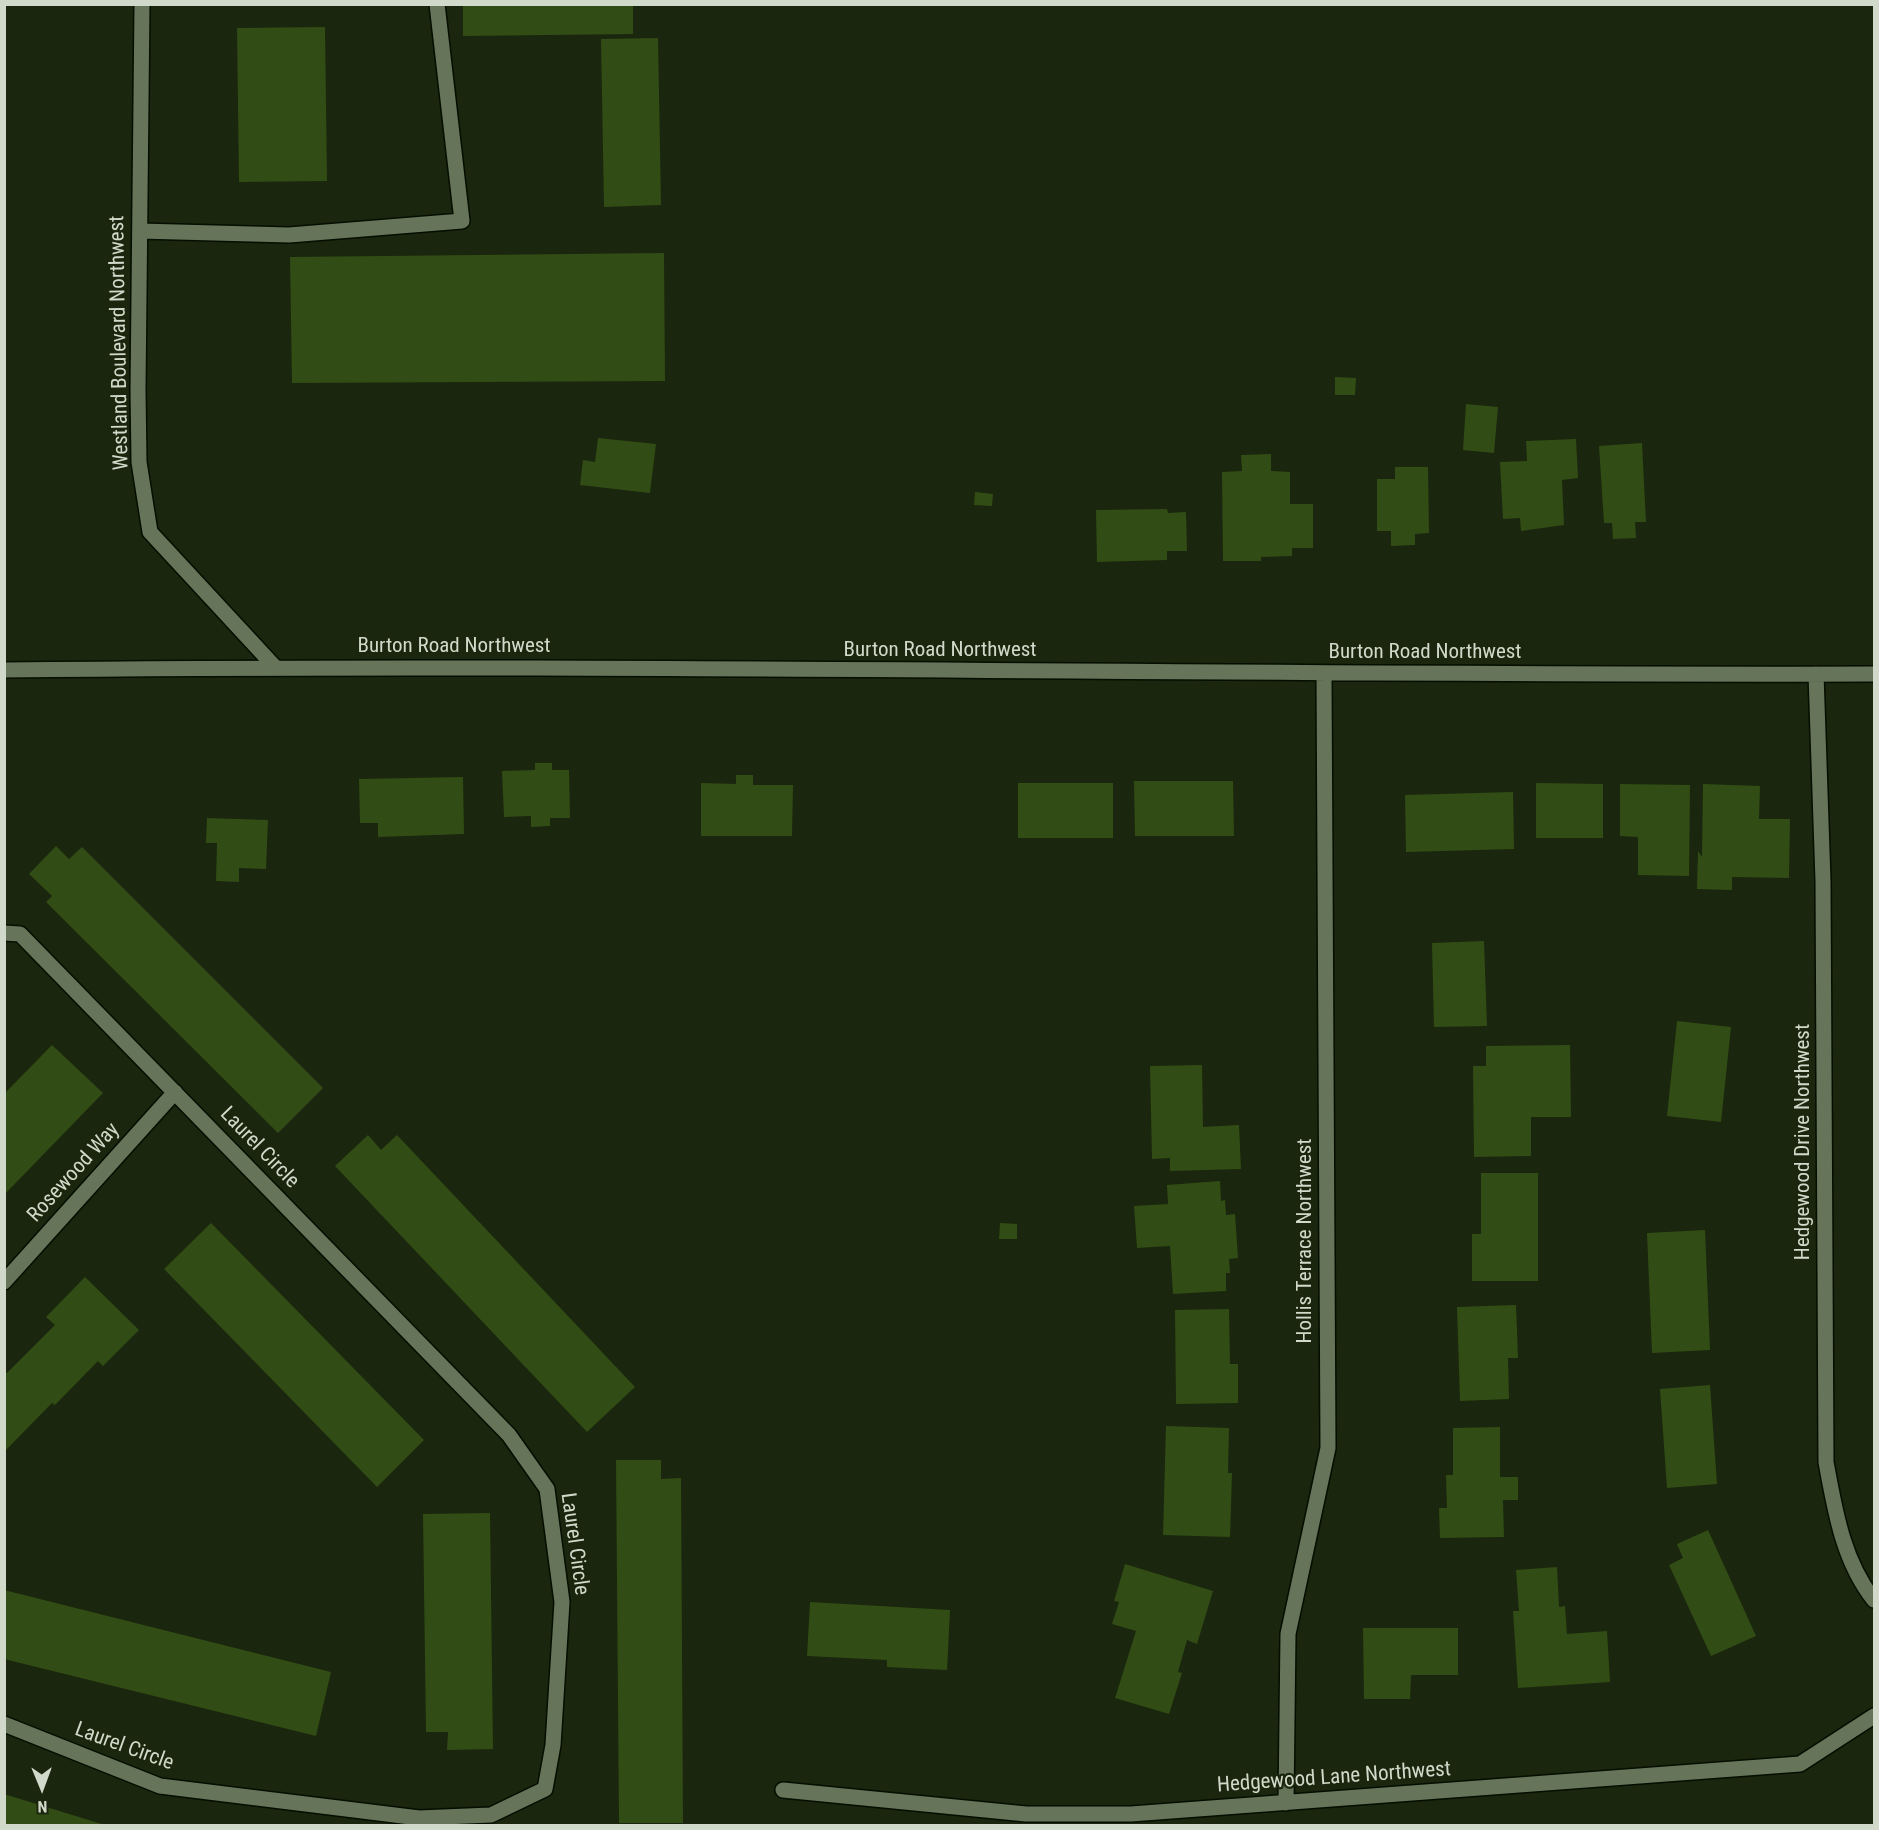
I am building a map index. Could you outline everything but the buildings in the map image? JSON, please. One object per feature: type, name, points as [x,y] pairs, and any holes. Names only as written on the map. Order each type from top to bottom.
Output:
[{"type":"street","name":"Westland Boulevard Northwest","points":[[142,4],[140,462],[150,532],[193,582],[275,667]]},
{"type":"street","points":[[140,231],[290,235],[462,221],[437,4]]},
{"type":"street","name":"Burton Road Northwest","points":[[4,670],[275,667],[1324,674],[1875,674]]},
{"type":"street","name":"Hollis Terrace Northwest","points":[[1286,1803],[1288,1634],[1328,1448],[1324,674]]},
{"type":"street","name":"Hedgewood Drive Northwest","points":[[1816,674],[1823,881],[1826,1462],[1838,1525],[1860,1582],[1875,1600]]},
{"type":"street","name":"Laurel Circle","points":[[4,933],[20,934],[509,1435],[547,1489],[562,1602],[553,1745],[546,1789],[491,1815],[419,1818],[160,1786],[4,1724]]},
{"type":"street","name":"Rosewood Way","points":[[4,1282],[175,1092]]},
{"type":"street","name":"Hedgewood Lane Northwest","points":[[783,1790],[1026,1814],[1131,1814],[1800,1764],[1875,1716]]}]
